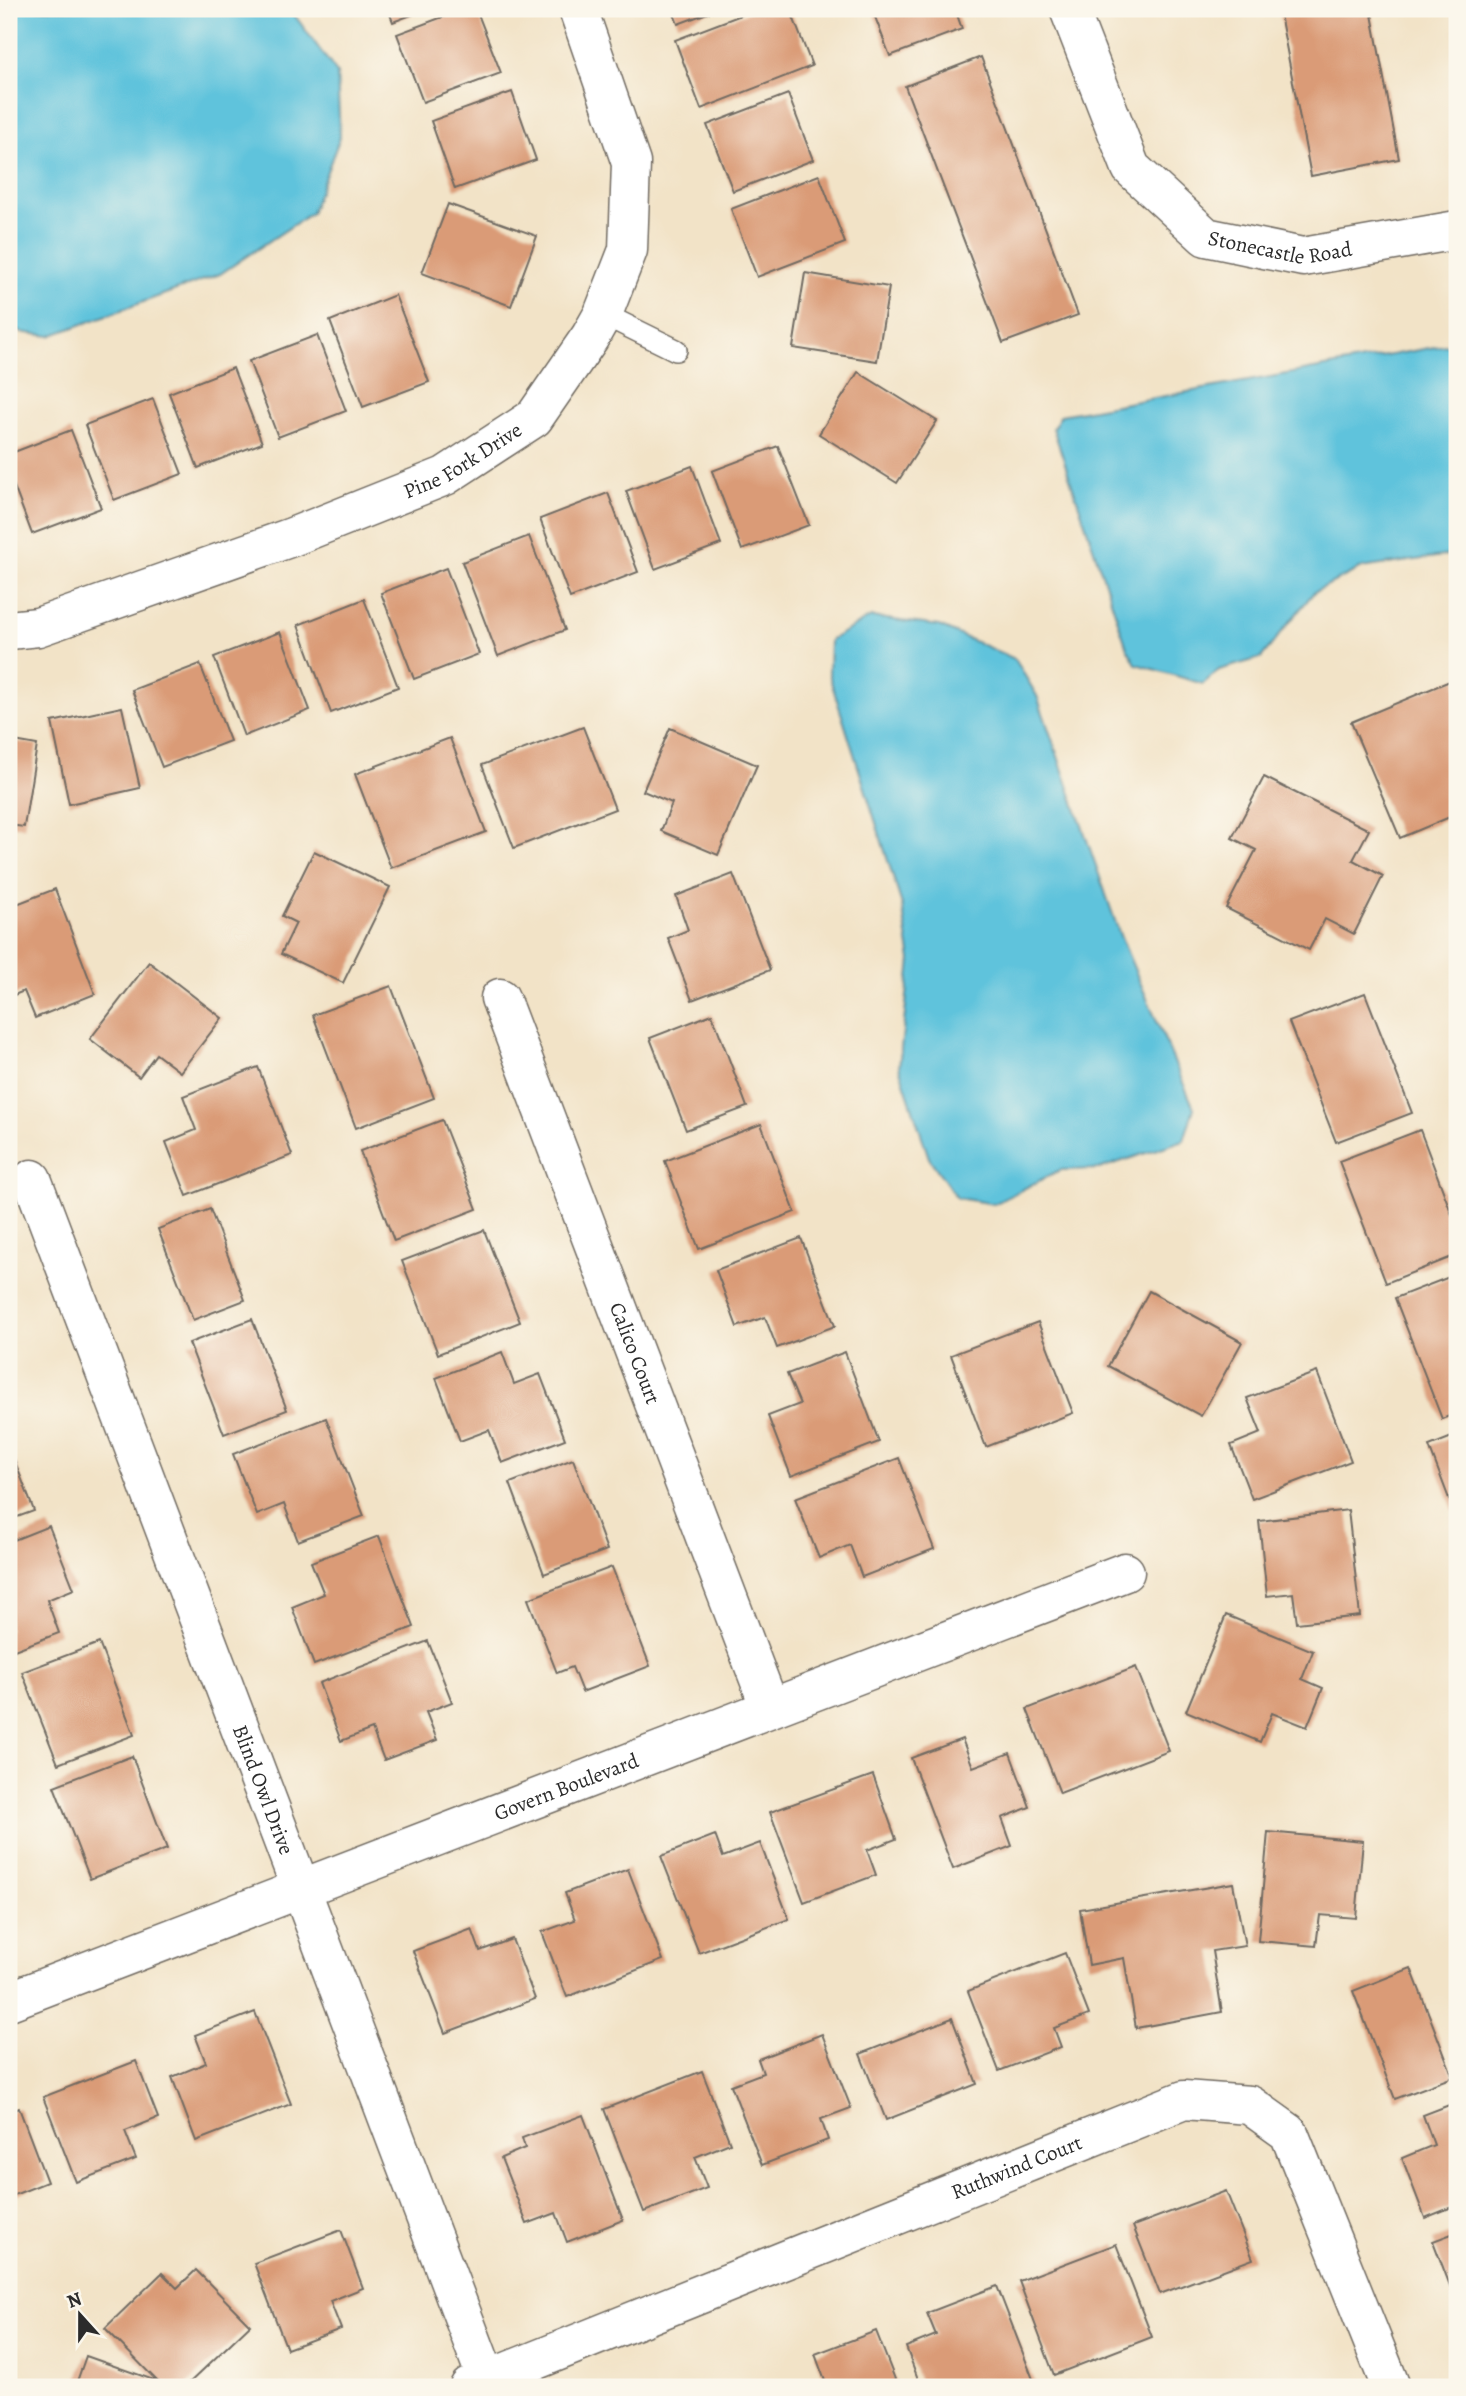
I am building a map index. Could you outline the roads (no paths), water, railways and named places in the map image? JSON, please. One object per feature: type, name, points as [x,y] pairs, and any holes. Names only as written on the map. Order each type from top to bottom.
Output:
[{"type":"street","name":"Pine Fork Drive","points":[[9,630],[38,627],[292,537],[445,476],[534,418],[603,314],[628,250],[631,163],[578,9]]},
{"type":"street","name":"Stonecastle Road","points":[[1069,9],[1131,168],[1206,237],[1303,257],[1457,230]]},
{"type":"street","name":"Calico Court","points":[[500,998],[770,1709]]},
{"type":"street","name":"Blind Owl Drive","points":[[32,1179],[301,1889],[478,2384]]},
{"type":"street","name":"Govern Boulevard","points":[[9,2001],[1125,1572]]},
{"type":"street","name":"Ruthwind Court","points":[[478,2384],[1184,2101],[1250,2105],[1289,2133],[1391,2387]]},
{"type":"lane","points":[[603,314],[676,350]]},
{"type":"water","points":[[9,9],[290,9],[337,73],[340,137],[311,213],[220,274],[50,336],[19,332],[9,319]]},
{"type":"water","points":[[1457,343],[1457,554],[1361,568],[1314,592],[1261,658],[1219,670],[1203,684],[1136,664],[1127,648],[1053,428],[1061,415]]},
{"type":"water","points":[[871,617],[939,626],[1015,659],[1037,696],[1121,938],[1194,1108],[1184,1140],[1099,1169],[1060,1170],[994,1204],[957,1198],[929,1158],[899,1067],[911,960],[902,905],[829,675],[830,640]]}]
